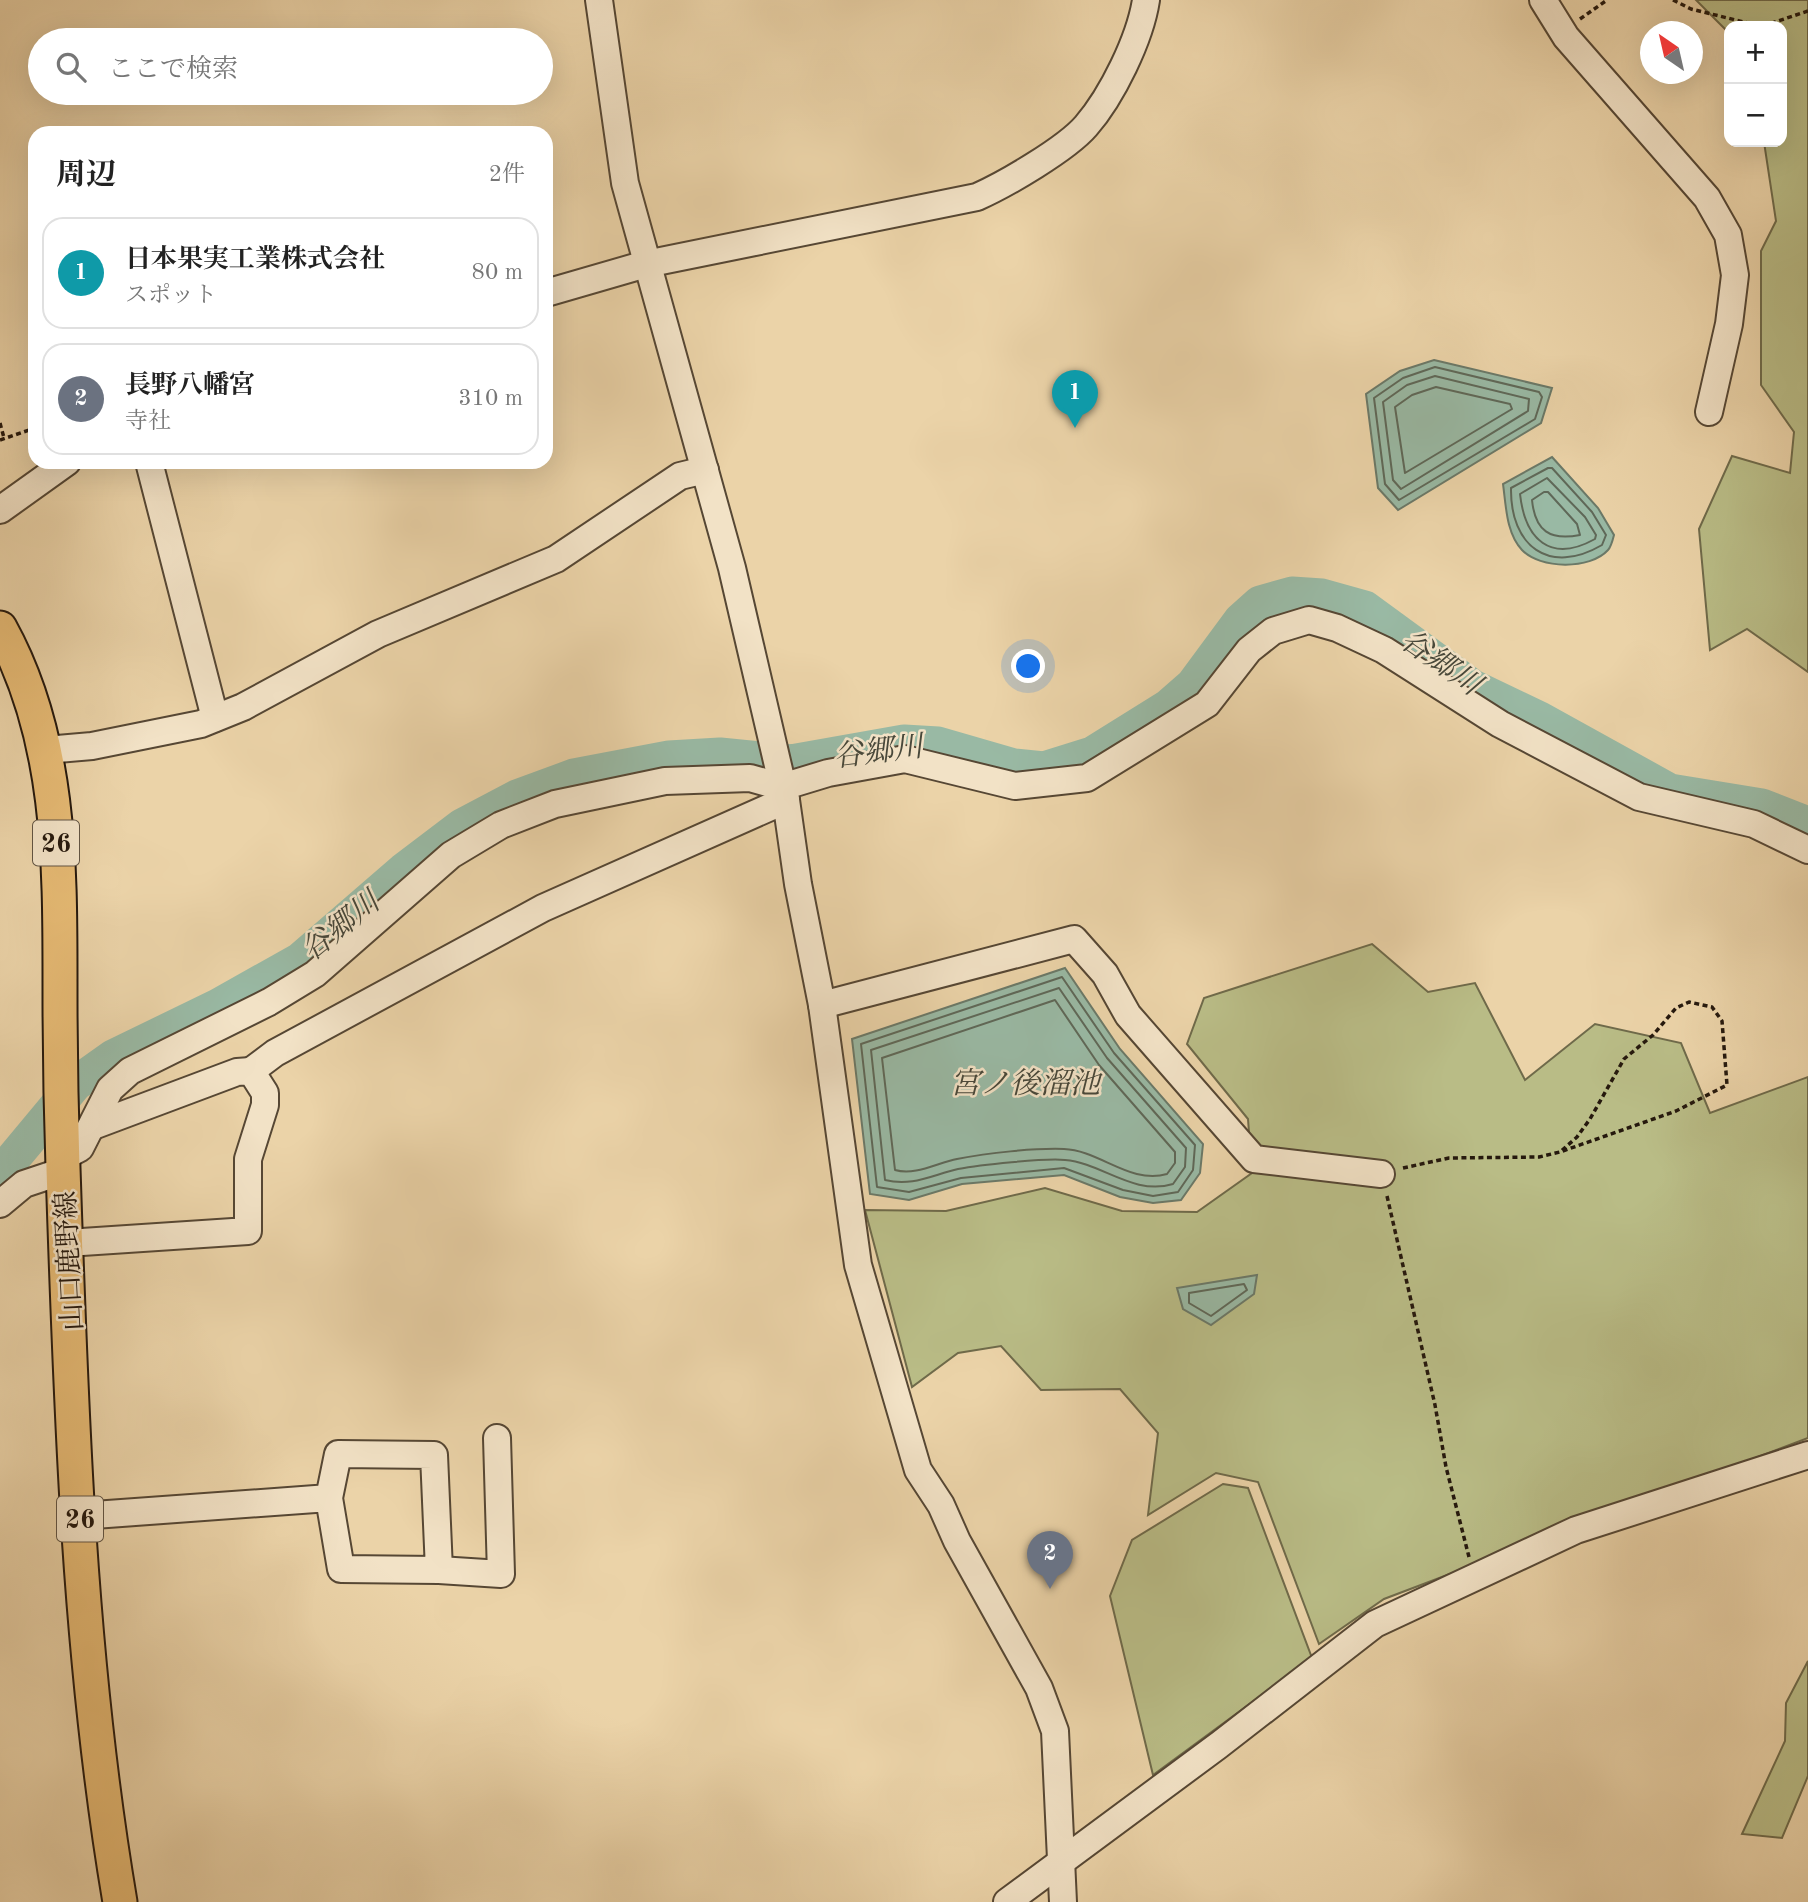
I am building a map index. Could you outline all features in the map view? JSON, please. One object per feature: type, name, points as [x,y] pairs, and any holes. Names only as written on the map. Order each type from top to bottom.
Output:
[{"type":"main road","name":"山口鹿野線","points":[[0,628],[33,703],[46,750],[60,898],[60,1067],[70,1147],[67,1243],[79,1516],[102,1796],[120,1902]]},
{"type":"street","points":[[599,0],[625,183],[732,568],[783,787],[798,884],[822,1005],[858,1265],[918,1470],[941,1504],[957,1541],[1039,1688],[1055,1731],[1063,1902]]},
{"type":"street","points":[[553,291],[646,264],[977,197],[1007,184],[1084,128],[1110,90],[1143,22],[1146,0]]},
{"type":"street","points":[[1543,0],[1566,37],[1707,198],[1728,235],[1735,275],[1729,324],[1709,412]]},
{"type":"street","points":[[0,510],[56,469]]},
{"type":"street","points":[[151,469],[215,718]]},
{"type":"street","points":[[46,750],[129,740],[215,718],[243,707],[378,634],[556,559],[680,476],[705,470]]},
{"type":"street","points":[[0,1204],[70,1147],[237,1072],[251,1071],[275,1053],[543,908],[783,787],[828,773],[905,759],[1015,786],[1087,778],[1208,704],[1249,650],[1273,631],[1309,621],[1337,628],[1384,650],[1500,724],[1639,797],[1754,824],[1808,850]]},
{"type":"street","points":[[70,1147],[110,1089],[130,1070],[269,1002],[315,974],[451,855],[501,825],[555,804],[665,781],[750,778],[783,787]]},
{"type":"street","points":[[822,1005],[1074,939],[1105,974],[1128,1015],[1254,1159],[1381,1174]]},
{"type":"street","points":[[67,1243],[248,1231],[248,1159],[265,1105],[265,1094],[251,1071]]},
{"type":"street","points":[[439,1570],[434,1455],[338,1454],[329,1498],[341,1569],[501,1574],[497,1438]]},
{"type":"street","points":[[1007,1902],[1219,1745],[1375,1624],[1576,1531],[1808,1455]]},
{"type":"street","points":[[79,1516],[329,1498]]},
{"type":"path","points":[[1566,37],[1586,12],[1607,0]]},
{"type":"path","points":[[1673,0],[1691,9],[1741,21]]},
{"type":"path","points":[[1776,21],[1808,10]]},
{"type":"path","points":[[0,423],[2,440],[28,431]]},
{"type":"path","points":[[1475,1579],[1446,1467],[1427,1369],[1381,1174],[1449,1158],[1539,1157],[1560,1152],[1676,1111],[1727,1084],[1722,1021],[1712,1007],[1689,1002],[1676,1008],[1653,1035],[1624,1059],[1584,1128],[1560,1152]]},
{"type":"green space","points":[[1696,0],[1808,0],[1808,672],[1747,629],[1710,650],[1699,529],[1732,456],[1790,473],[1794,432],[1761,385],[1761,251],[1776,221],[1765,147],[1787,147],[1787,21],[1724,21],[1724,28]]},
{"type":"green space","points":[[1372,944],[1428,992],[1475,983],[1525,1080],[1595,1024],[1681,1043],[1710,1113],[1808,1077],[1808,1438],[1384,1599],[1319,1644],[1258,1482],[1216,1473],[1148,1515],[1158,1433],[1120,1389],[1041,1390],[1001,1346],[958,1353],[912,1387],[865,1210],[946,1211],[1045,1188],[1122,1211],[1197,1212],[1252,1173],[1248,1119],[1187,1044],[1204,998]]},
{"type":"green space","points":[[1223,1484],[1248,1488],[1312,1658],[1153,1775],[1110,1596],[1132,1540]]},
{"type":"green space","points":[[1808,1661],[1808,1776],[1782,1838],[1742,1834],[1785,1741],[1786,1703]]},
{"type":"water","points":[[1434,360],[1552,388],[1541,423],[1398,510],[1378,488],[1366,394],[1400,371]]},
{"type":"water","points":[[1552,457],[1598,508],[1614,535],[1608,550],[1600,557],[1565,565],[1540,561],[1522,550],[1513,535],[1503,484]]},
{"type":"water","name":"宮ノ後溜池","points":[[1065,968],[1120,1049],[1203,1144],[1200,1173],[1181,1200],[1153,1203],[1120,1197],[1064,1175],[962,1184],[909,1200],[870,1194],[852,1039]]},
{"type":"water","points":[[1257,1275],[1254,1294],[1211,1325],[1183,1309],[1177,1288]]},
{"type":"waterway","name":"谷郷川","points":[[0,1174],[75,1084],[113,1057],[218,1006],[300,960],[404,870],[462,826],[517,797],[574,776],[669,758],[720,755],[791,762],[904,742],[938,744],[1014,766],[1044,769],[1092,754],[1169,706],[1193,685],[1241,620],[1260,603],[1292,594],[1322,596],[1365,608],[1473,687],[1540,719],[1670,791],[1762,806],[1808,824]]},
{"type":"place","name":"日本果実工業株式会社","points":[[1075,428]]},
{"type":"place","name":"長野八幡宮","points":[[1050,1589]]}]
